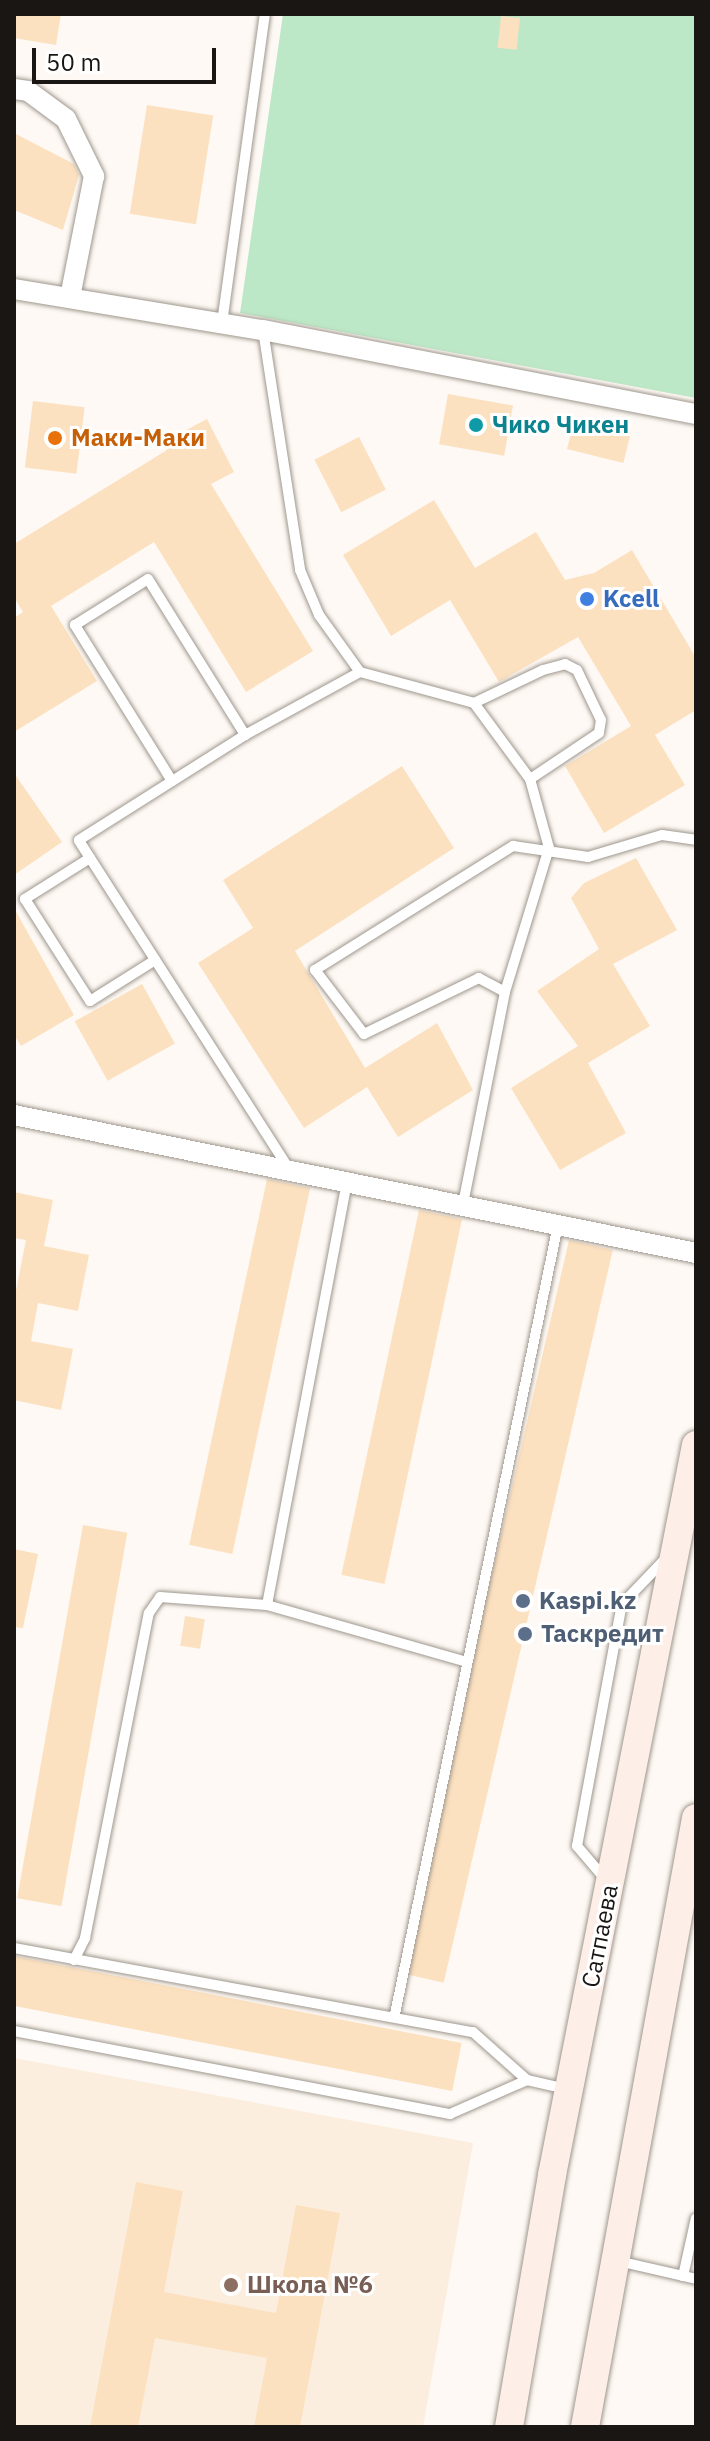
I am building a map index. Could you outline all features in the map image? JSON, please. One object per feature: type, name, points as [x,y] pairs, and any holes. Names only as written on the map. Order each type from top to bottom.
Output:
[{"type":"street","points":[[14,89],[28,91],[66,119],[94,176],[70,297]]},
{"type":"street","points":[[14,289],[263,330],[696,414]]},
{"type":"street","points":[[14,1115],[696,1253]]},
{"type":"street","name":"Сатпаева","points":[[509,2427],[569,2090],[696,1445]]},
{"type":"street","points":[[585,2427],[696,1818]]},
{"type":"lane","points":[[222,323],[265,14]]},
{"type":"lane","points":[[263,330],[300,570],[319,615],[360,672],[474,703],[530,779],[549,848],[505,992],[463,1205]]},
{"type":"lane","points":[[172,781],[75,625],[148,579],[245,735]]},
{"type":"lane","points":[[474,703],[543,670],[565,664],[577,670],[601,720],[599,733],[530,779]]},
{"type":"lane","points":[[290,1170],[79,840],[245,735],[360,672]]},
{"type":"lane","points":[[505,992],[479,978],[364,1034],[315,970],[513,846],[549,848],[588,857],[662,835],[696,840]]},
{"type":"lane","points":[[90,858],[25,899],[74,976],[90,1001],[155,960]]},
{"type":"lane","points":[[267,1605],[347,1182]]},
{"type":"lane","points":[[395,2014],[558,1225]]},
{"type":"lane","points":[[611,1886],[577,1846],[622,1604],[677,1547]]},
{"type":"lane","points":[[74,1960],[85,1938],[149,1613],[160,1597],[267,1605],[467,1662]]},
{"type":"lane","points":[[14,1948],[395,2014],[473,2032],[527,2080],[569,2090]]},
{"type":"lane","points":[[14,2031],[450,2114],[527,2080]]},
{"type":"lane","points":[[683,2276],[696,2218]]},
{"type":"lane","points":[[617,2260],[696,2279]]},
{"type":"shaded area","name":"Школа №6","points":[[14,2058],[473,2143],[423,2427],[14,2427]]},
{"type":"green space","points":[[283,14],[696,14],[696,398],[240,313]]},
{"type":"building","points":[[14,14],[61,14],[56,45],[14,38]]},
{"type":"building","points":[[501,16],[520,18],[517,50],[498,48]]},
{"type":"building","points":[[147,105],[213,115],[196,224],[130,214]]},
{"type":"building","points":[[14,133],[74,164],[79,175],[63,230],[14,210]]},
{"type":"building","name":"Чико Чикен","points":[[448,394],[513,405],[504,456],[439,444]]},
{"type":"building","name":"Маки-Маки","points":[[33,401],[85,407],[76,474],[25,468]]},
{"type":"building","points":[[575,417],[631,431],[623,463],[567,449]]},
{"type":"building","points":[[207,419],[234,472],[211,484],[313,651],[246,692],[154,542],[51,606],[97,681],[14,732],[14,618],[23,612],[14,597],[14,544],[167,450],[164,442]]},
{"type":"building","points":[[359,437],[386,490],[341,512],[314,460]]},
{"type":"building","points":[[434,500],[475,568],[536,532],[565,580],[594,573],[632,550],[696,658],[696,710],[655,735],[685,785],[604,833],[565,766],[631,726],[578,637],[499,682],[450,600],[391,636],[343,555]]},
{"type":"building","points":[[402,766],[454,848],[295,951],[365,1068],[437,1023],[473,1090],[398,1137],[367,1087],[304,1128],[198,963],[253,928],[223,880]]},
{"type":"building","points":[[14,773],[62,842],[14,875]]},
{"type":"building","points":[[636,858],[677,930],[613,964],[650,1026],[588,1063],[626,1133],[560,1170],[511,1088],[578,1046],[537,991],[599,949],[571,898],[584,883]]},
{"type":"building","points":[[14,908],[74,1015],[21,1046],[14,1035]]},
{"type":"building","points":[[142,984],[175,1043],[108,1081],[75,1021]]},
{"type":"building","points":[[267,1179],[310,1188],[232,1554],[189,1545]]},
{"type":"building","points":[[14,1192],[53,1200],[44,1246],[89,1255],[78,1311],[38,1303],[31,1341],[73,1349],[61,1410],[14,1400],[14,1300],[26,1240],[14,1238]]},
{"type":"building","points":[[419,1210],[462,1219],[384,1584],[341,1575]]},
{"type":"building","points":[[569,1240],[613,1250],[444,1983],[400,1973]]},
{"type":"building","points":[[83,1525],[127,1533],[62,1906],[17,1898]]},
{"type":"building","points":[[14,1549],[38,1554],[23,1628],[14,1627]]},
{"type":"building","points":[[185,1616],[205,1619],[200,1649],[180,1646]]},
{"type":"building","points":[[14,1956],[462,2043],[452,2091],[14,2006]]},
{"type":"building","points":[[136,2182],[183,2191],[164,2292],[276,2313],[296,2205],[340,2213],[300,2427],[254,2427],[267,2358],[155,2338],[138,2427],[90,2427]]},
{"type":"place","name":"Чико Чикен","points":[[476,425]]},
{"type":"place","name":"Маки-Маки","points":[[55,438]]},
{"type":"place","name":"Kcell","points":[[587,599]]},
{"type":"place","name":"Kaspi.kz","points":[[523,1601]]},
{"type":"place","name":"Таскредит","points":[[525,1634]]},
{"type":"place","name":"Школа №6","points":[[231,2285]]}]
